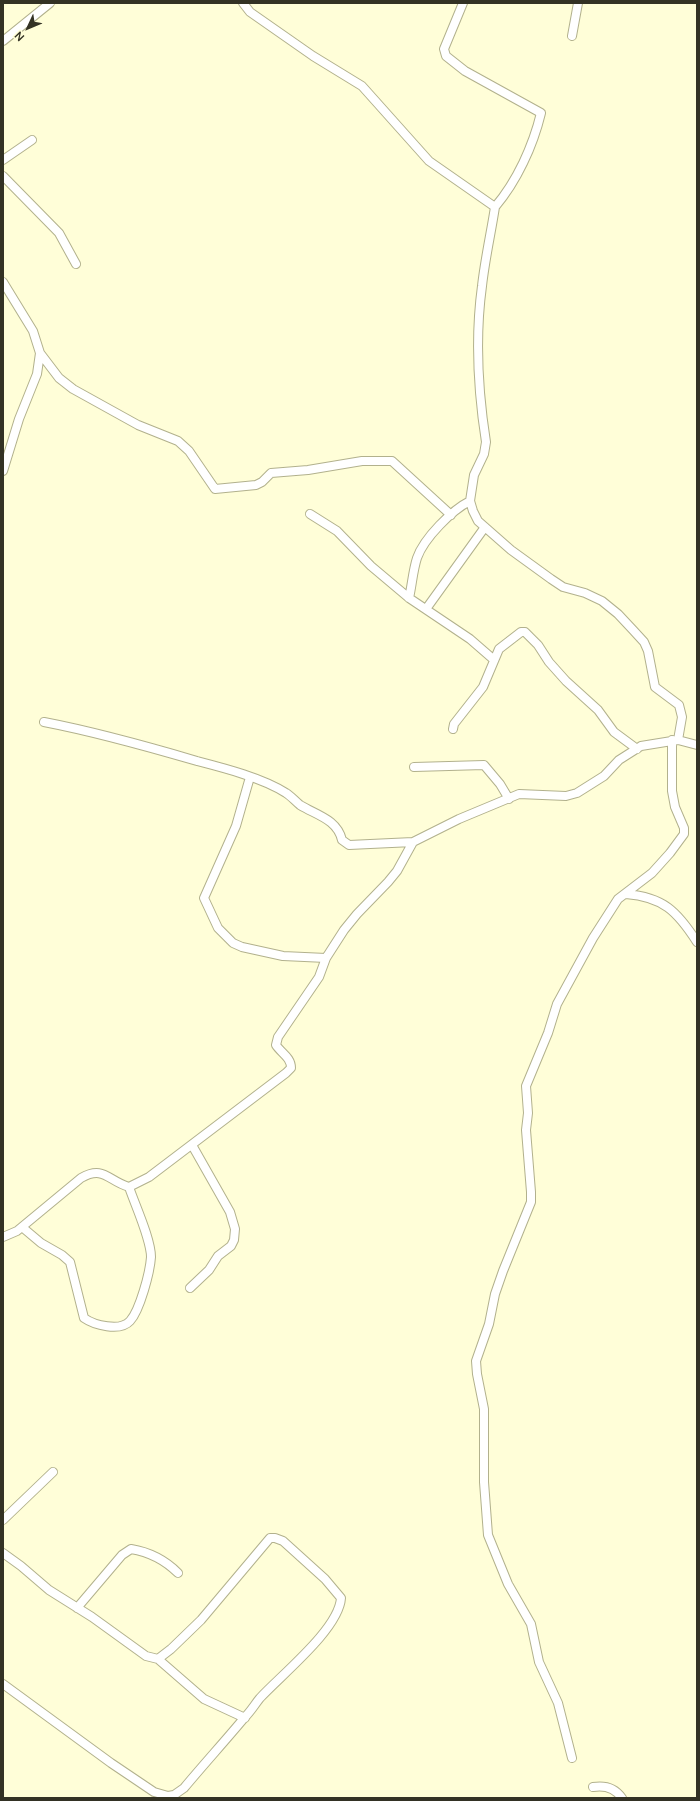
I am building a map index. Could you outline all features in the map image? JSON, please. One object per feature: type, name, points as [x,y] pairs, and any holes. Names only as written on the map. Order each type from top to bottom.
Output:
[{"type":"street","points":[[3,41],[50,3]]},
{"type":"street","points":[[243,3],[250,12],[307,52],[362,86],[428,161],[495,207]]},
{"type":"street","points":[[463,3],[444,49],[446,56],[465,71],[541,113],[537,129],[520,168],[503,198],[495,207],[482,286],[479,328],[479,367],[486,442],[484,454],[474,475],[470,501],[472,511],[478,520],[510,550],[551,579],[563,587],[585,594],[602,602],[618,614],[644,642],[648,651],[655,687],[660,693],[676,703],[681,711],[675,740],[672,791],[675,807],[684,828],[684,834],[670,853],[652,873],[618,899],[603,922],[573,978],[563,992],[548,1034],[526,1086],[528,1113],[526,1130],[532,1192],[531,1202],[495,1294],[489,1324],[476,1361],[484,1409],[484,1482],[488,1535],[508,1584],[531,1624],[538,1662],[558,1703],[572,1758]]},
{"type":"street","points":[[572,36],[578,3]]},
{"type":"street","points":[[3,160],[32,140]]},
{"type":"street","points":[[3,176],[59,233],[76,264]]},
{"type":"street","points":[[3,282],[33,331],[40,353],[59,378],[72,389],[138,425],[178,441],[189,450],[215,489],[256,484],[262,482],[271,473],[308,470],[362,461],[392,461],[451,514]]},
{"type":"street","points":[[3,471],[19,419],[37,374],[40,353]]},
{"type":"street","points":[[409,598],[418,557],[433,533],[451,514],[470,501]]},
{"type":"street","points":[[310,514],[337,532],[371,566],[409,598],[470,639],[493,659]]},
{"type":"street","points":[[426,610],[485,527]]},
{"type":"street","points":[[453,729],[454,724],[483,687],[493,659],[499,649],[521,632],[525,632],[538,645],[546,658],[566,681],[598,710],[614,732],[637,749]]},
{"type":"street","points":[[44,722],[90,731],[132,742],[250,777],[283,792],[300,805],[327,819],[341,834],[342,840],[349,845],[413,842],[459,819],[519,794],[566,796],[577,792],[604,776],[619,760],[641,746],[675,740],[697,745]]},
{"type":"street","points":[[414,767],[484,765],[500,784],[509,799]]},
{"type":"street","points":[[250,777],[236,826],[204,898],[211,915],[218,928],[242,948],[282,956],[326,958]]},
{"type":"street","points":[[3,1237],[7,1237],[22,1227],[81,1178],[90,1173],[99,1172],[129,1187],[149,1177],[192,1145],[216,1124],[273,1083],[291,1068],[288,1058],[276,1045],[278,1037],[319,977],[326,958],[352,919],[397,872],[413,842]]},
{"type":"street","points":[[626,894],[651,898],[666,906],[677,914],[697,942]]},
{"type":"street","points":[[190,1288],[209,1270],[218,1256],[230,1246],[234,1240],[235,1228],[230,1212],[192,1145]]},
{"type":"street","points":[[22,1227],[41,1243],[62,1255],[70,1262],[84,1318],[90,1322],[104,1325],[123,1325],[129,1322],[137,1310],[151,1257],[149,1244],[129,1187]]},
{"type":"street","points":[[3,1520],[53,1472]]},
{"type":"street","points":[[3,1684],[111,1763],[154,1792],[174,1797],[184,1788],[245,1718],[261,1697],[278,1682],[312,1645],[319,1640],[340,1605],[341,1598],[338,1592],[325,1579],[283,1541],[275,1538],[266,1540],[200,1620],[158,1660]]},
{"type":"street","points":[[77,1608],[122,1555],[131,1549],[142,1551],[167,1562],[178,1572]]},
{"type":"street","points":[[3,1553],[49,1590],[92,1617],[146,1656],[158,1660],[204,1699],[245,1718]]},
{"type":"street","points":[[234,1714],[237,1726]]},
{"type":"street","points":[[594,1787],[600,1786],[610,1788],[618,1793],[622,1798]]}]
